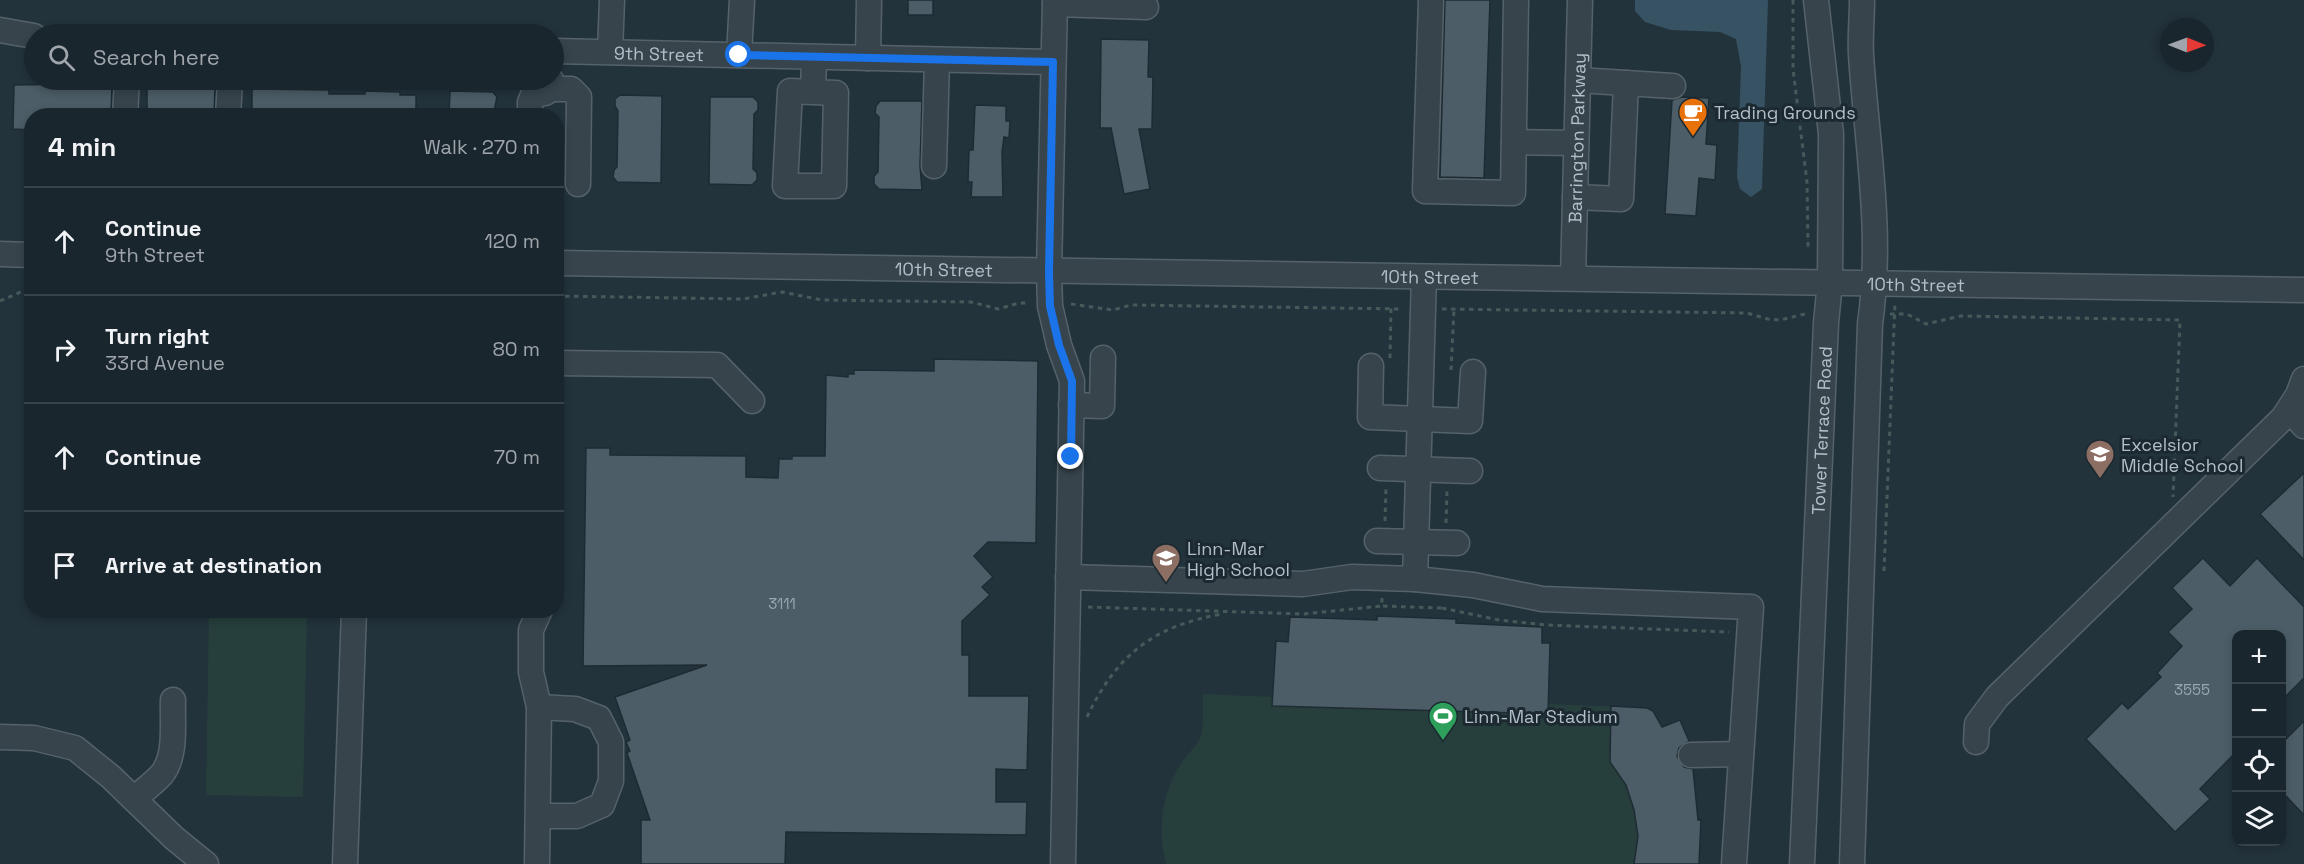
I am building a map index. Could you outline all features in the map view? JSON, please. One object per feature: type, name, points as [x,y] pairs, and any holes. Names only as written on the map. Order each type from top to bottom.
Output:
[{"type":"street","points":[[610,52],[612,0]]},
{"type":"street","points":[[739,55],[742,0]]},
{"type":"street","points":[[868,58],[869,0]]},
{"type":"street","points":[[1431,0],[1425,191],[1513,194],[1516,0]]},
{"type":"street","name":"Barrington Parkway","points":[[1573,278],[1580,0]]},
{"type":"street","name":"Tower Terrace Road","points":[[1802,864],[1826,323],[1830,282],[1831,134],[1816,0]]},
{"type":"street","points":[[1852,864],[1870,324],[1876,282],[1875,204],[1861,53],[1862,0]]},
{"type":"street","points":[[1063,864],[1072,381],[1059,345],[1050,304],[1055,2],[1146,7]]},
{"type":"street","points":[[0,30],[24,34]]},
{"type":"street","name":"9th Street","points":[[564,51],[1053,62]]},
{"type":"street","points":[[813,92],[814,57]]},
{"type":"street","points":[[934,166],[937,60]]},
{"type":"street","points":[[1578,80],[1673,86]]},
{"type":"street","points":[[1575,197],[1621,199],[1626,83]]},
{"type":"street","points":[[564,87],[571,89],[579,97],[578,184]]},
{"type":"street","points":[[125,108],[126,90]]},
{"type":"street","points":[[228,108],[229,90]]},
{"type":"street","points":[[530,108],[533,95],[545,93],[547,90]]},
{"type":"street","points":[[1514,142],[1576,142]]},
{"type":"street","points":[[0,254],[24,255]]},
{"type":"street","name":"10th Street","points":[[564,264],[2304,290]]},
{"type":"street","points":[[1415,579],[1424,277]]},
{"type":"street","points":[[1071,405],[1102,406],[1103,358]]},
{"type":"street","points":[[564,363],[717,365],[752,400]]},
{"type":"street","points":[[1371,366],[1370,417],[1470,421],[1462,374]]},
{"type":"street","points":[[1976,742],[1977,724],[1997,698],[2283,418],[2302,384]]},
{"type":"street","points":[[2302,384],[2297,418],[2304,426]]},
{"type":"street","points":[[1383,474],[1419,470],[1470,471]]},
{"type":"street","points":[[1381,536],[1417,542],[1451,537]]},
{"type":"street","points":[[1068,577],[1303,585],[1353,577],[1415,579],[1473,585],[1542,599],[1751,607],[1734,864]]},
{"type":"street","points":[[345,864],[354,618]]},
{"type":"street","points":[[536,618],[531,630],[531,672],[540,707],[537,864]]},
{"type":"street","points":[[134,800],[162,773],[168,762],[171,751],[173,700]]},
{"type":"street","points":[[538,816],[577,816],[602,805],[611,782],[611,742],[599,718],[575,709],[540,707]]},
{"type":"street","points":[[0,737],[34,738],[75,748],[111,777],[174,838],[206,864]]},
{"type":"street","points":[[1691,754],[1741,754]]},
{"type":"path","points":[[1793,0],[1793,69],[1807,182],[1808,254]]},
{"type":"path","points":[[0,301],[24,290]]},
{"type":"path","points":[[564,296],[743,299],[782,292],[822,300],[971,302],[998,309],[1018,303],[1083,304],[1113,310],[1131,305],[1747,313],[1780,320],[1810,314]]},
{"type":"path","points":[[1454,309],[1462,374]]},
{"type":"path","points":[[1892,314],[1907,314],[1926,324],[1961,316],[2180,320],[2173,514],[2178,521]]},
{"type":"path","points":[[1381,536],[1383,474]]},
{"type":"path","points":[[1447,483],[1451,537]]},
{"type":"path","points":[[1382,606],[1383,590]]},
{"type":"path","points":[[1442,601],[1442,608]]},
{"type":"path","points":[[1079,607],[1303,614],[1382,606],[1442,608],[1499,620],[1546,625],[1738,633]]},
{"type":"path","points":[[1085,721],[1098,693],[1114,672],[1134,650],[1151,637],[1197,618],[1228,613]]},
{"type":"green space","name":"Linn-Mar Stadium","points":[[1377,616],[1456,619],[1456,623],[1542,627],[1541,642],[1550,643],[1548,704],[1647,708],[1653,711],[1662,727],[1679,720],[1689,744],[1698,820],[1701,820],[1699,864],[1166,864],[1162,838],[1163,811],[1175,773],[1201,736],[1203,694],[1273,697],[1276,641],[1288,642],[1290,617],[1377,620]]},
{"type":"green space","points":[[209,618],[307,618],[303,797],[206,795]]},
{"type":"water","points":[[1635,0],[1768,0],[1762,189],[1751,197],[1740,189],[1737,177],[1741,67],[1736,39],[1720,32],[1671,30],[1645,22],[1635,11]]},
{"type":"building","points":[[908,0],[933,0],[933,15],[908,15]]},
{"type":"building","points":[[1445,0],[1490,0],[1484,178],[1440,177]]},
{"type":"building","points":[[1101,39],[1149,40],[1148,77],[1153,77],[1152,129],[1139,129],[1150,189],[1124,194],[1111,128],[1100,128]]},
{"type":"building","points":[[14,85],[24,85],[24,90],[112,90],[111,108],[24,108],[24,130],[13,129]]},
{"type":"building","points":[[147,90],[215,90],[214,108],[147,108]]},
{"type":"building","points":[[252,90],[329,90],[329,94],[365,94],[365,91],[400,92],[400,95],[416,95],[416,108],[252,108]]},
{"type":"building","points":[[450,91],[493,92],[497,97],[495,108],[449,108]]},
{"type":"building","points":[[620,95],[662,96],[661,183],[617,182],[613,177],[617,167],[618,111],[615,99]]},
{"type":"building","points":[[710,97],[753,97],[758,102],[758,110],[754,114],[753,169],[757,173],[757,180],[752,185],[709,184]]},
{"type":"building","points":[[1682,97],[1709,98],[1706,144],[1717,145],[1715,180],[1699,178],[1696,216],[1665,214],[1672,100]]},
{"type":"building","points":[[880,101],[922,101],[920,166],[922,190],[879,189],[874,184],[874,176],[878,172],[879,117],[875,113]]},
{"type":"building","points":[[975,105],[1006,106],[1006,121],[1010,121],[1009,138],[1004,137],[1002,152],[1003,197],[971,197],[972,182],[968,182],[969,150],[973,150]]},
{"type":"building","points":[[934,359],[1038,361],[1036,543],[988,542],[974,556],[993,577],[982,587],[990,595],[962,621],[962,655],[969,655],[969,696],[1029,696],[1027,770],[996,769],[996,802],[1027,802],[1026,835],[786,832],[785,864],[641,864],[641,820],[650,820],[627,753],[630,751],[626,742],[630,740],[615,697],[707,665],[583,666],[586,448],[610,448],[610,455],[746,456],[746,477],[778,478],[779,459],[792,459],[792,456],[825,456],[826,375],[848,377],[848,374],[854,374],[854,370],[934,371]]},
{"type":"building","name":"Excelsior Middle School","points":[[2304,473],[2304,560],[2260,514]]},
{"type":"building","points":[[2203,558],[2230,586],[2257,558],[2304,607],[2304,678],[2286,696],[2286,630],[2232,630],[2232,756],[2200,789],[2210,799],[2175,832],[2086,739],[2122,703],[2128,709],[2161,677],[2157,673],[2182,646],[2168,632],[2192,609],[2172,588]]},
{"type":"building","name":"Linn-Mar Stadium","points":[[1377,616],[1456,619],[1456,623],[1542,627],[1542,643],[1550,643],[1548,714],[1272,706],[1276,641],[1288,642],[1290,617],[1377,620]]},
{"type":"building","points":[[1611,706],[1647,708],[1653,711],[1662,727],[1680,720],[1689,741],[1679,748],[1677,756],[1684,767],[1693,769],[1698,820],[1701,820],[1699,864],[1634,864],[1638,836],[1634,810],[1626,785],[1610,762]]},
{"type":"building","points":[[2304,721],[2304,815],[2286,796],[2286,739]]},
{"type":"place","name":"Trading Grounds","points":[[1693,138]]},
{"type":"place","name":"Excelsior Middle School","points":[[2100,480]]},
{"type":"place","name":"Linn-Mar High School","points":[[1166,584]]},
{"type":"place","name":"Linn-Mar Stadium","points":[[1443,742]]},
{"type":"route","points":[[739,55],[1053,62],[1050,306],[1059,345],[1072,381],[1071,457]]}]
